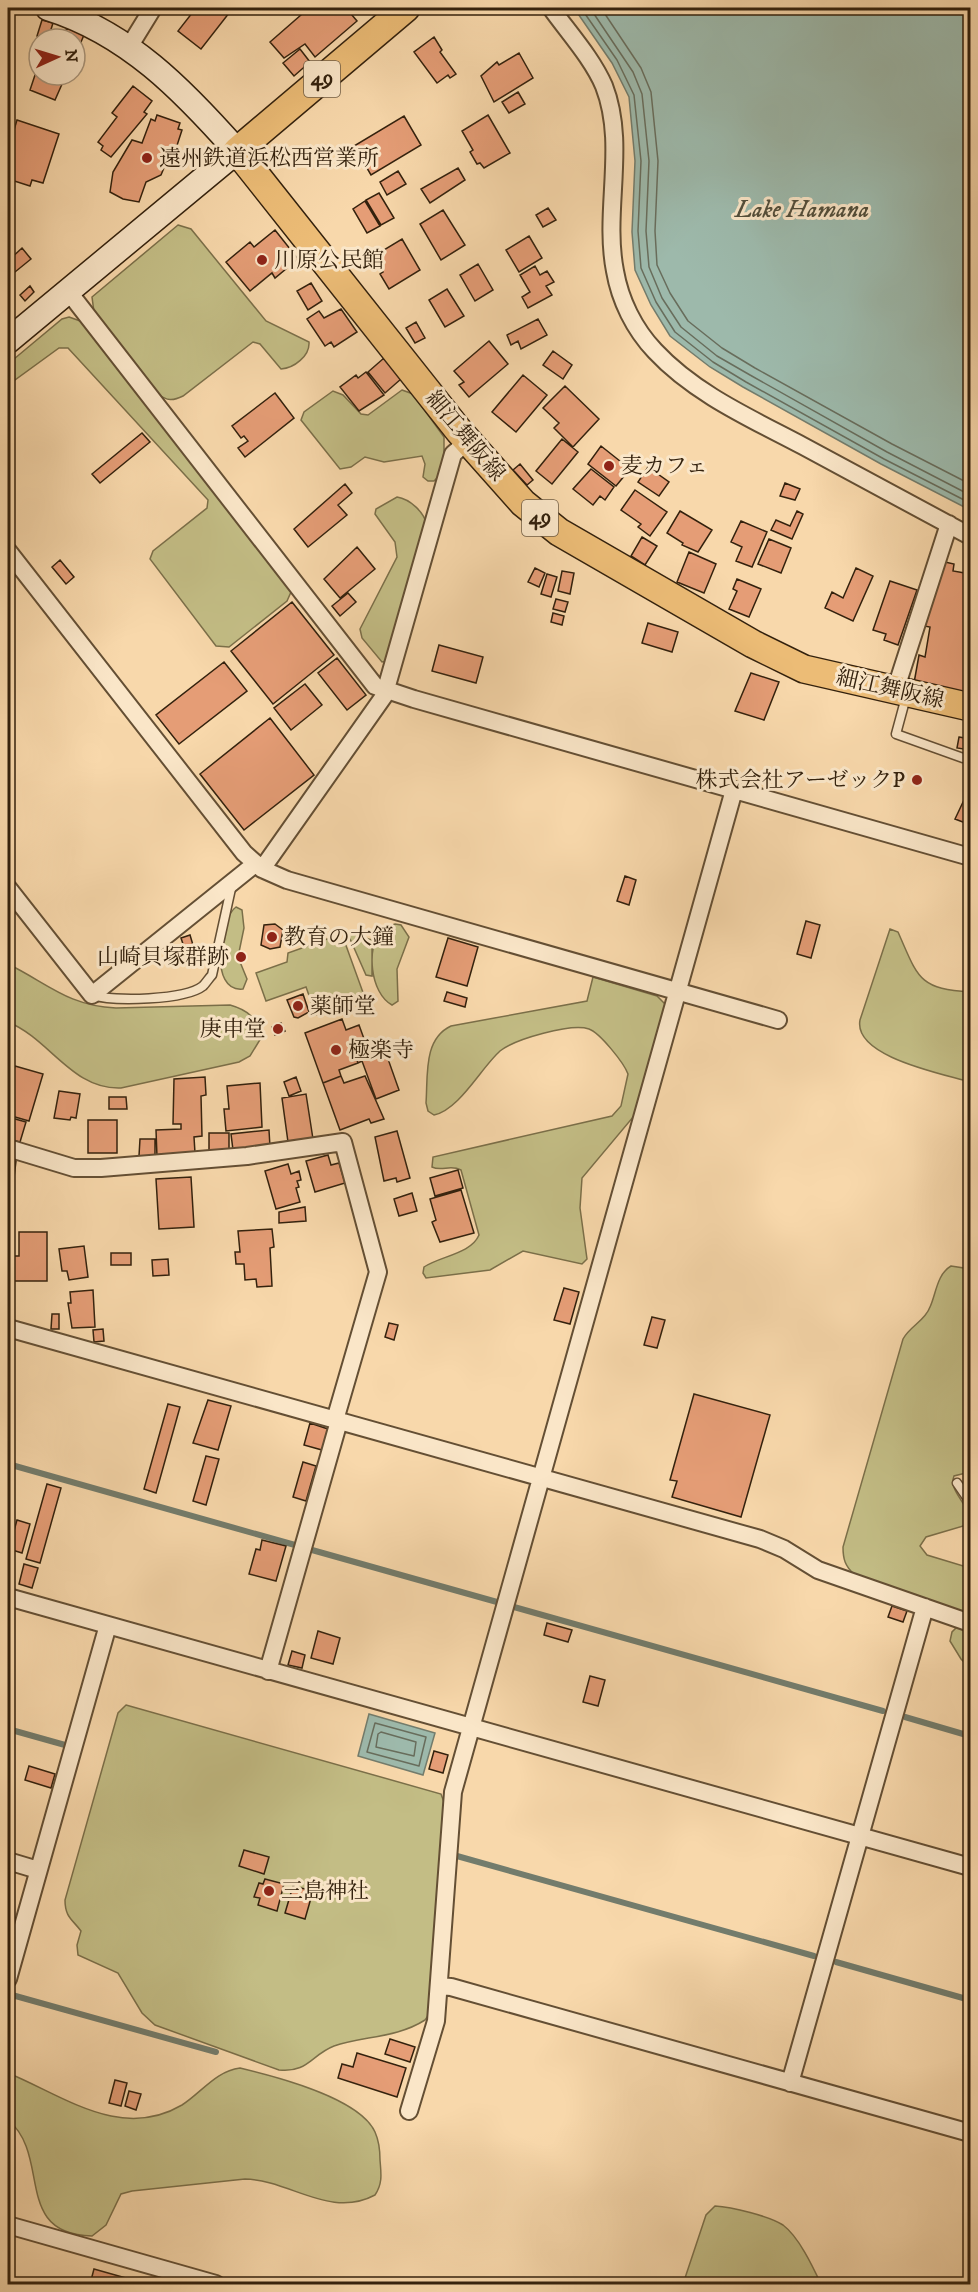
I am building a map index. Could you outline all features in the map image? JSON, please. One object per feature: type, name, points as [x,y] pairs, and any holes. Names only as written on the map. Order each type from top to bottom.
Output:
[{"type":"main road","name":"49","points":[[237,151],[406,8]]},
{"type":"main road","name":"細江舞阪線","points":[[237,151],[468,441],[523,503],[578,545],[786,661],[822,674],[970,707]]},
{"type":"street","points":[[8,341],[237,151],[172,81],[129,47],[84,21],[48,8]]},
{"type":"street","points":[[129,47],[153,8]]},
{"type":"street","points":[[551,8],[603,85],[611,109],[614,130],[612,247],[620,292],[640,333],[672,367],[729,407],[970,536]]},
{"type":"street","points":[[68,291],[375,686],[970,857]]},
{"type":"street","points":[[8,888],[92,994],[233,882],[258,866],[386,690],[453,454],[468,441]]},
{"type":"street","points":[[901,692],[949,525]]},
{"type":"street","points":[[8,551],[258,866],[287,880],[778,1020]]},
{"type":"street","points":[[409,2111],[436,2021],[453,1792],[735,790]]},
{"type":"street","points":[[8,1148],[74,1168],[101,1168],[247,1156],[343,1142],[378,1272],[268,1671]]},
{"type":"street","points":[[8,1328],[772,1544],[818,1570],[970,1623]]},
{"type":"street","points":[[8,1597],[970,1868]]},
{"type":"street","points":[[790,2083],[925,1607]]},
{"type":"street","points":[[8,1979],[108,1626]]},
{"type":"street","points":[[8,1861],[38,1870]]},
{"type":"street","points":[[439,1986],[451,1987],[970,2133]]},
{"type":"street","points":[[8,2225],[215,2284]]},
{"type":"lane","points":[[901,692],[896,734],[963,758]]},
{"type":"lane","points":[[92,994],[126,1001],[190,992],[203,986],[212,975],[233,882]]},
{"type":"lane","points":[[957,1483],[970,1502]]},
{"type":"shaded area","points":[[178,225],[191,229],[266,321],[309,342],[307,352],[300,360],[281,369],[260,344],[253,342],[183,396],[170,400],[158,394],[94,312],[92,297]]},
{"type":"shaded area","points":[[69,317],[83,322],[289,587],[291,592],[287,601],[229,647],[216,646],[150,559],[153,551],[207,508],[208,500],[68,348],[59,348],[8,385],[8,364],[62,319]]},
{"type":"shaded area","points":[[402,390],[413,394],[444,437],[444,453],[439,476],[434,481],[428,481],[423,477],[425,464],[422,456],[384,462],[365,457],[351,467],[340,469],[301,420],[304,412],[333,391],[343,395],[361,414],[368,415]]},
{"type":"shaded area","points":[[397,497],[407,500],[416,507],[423,515],[427,525],[387,661],[382,662],[362,638],[360,629],[397,557],[395,542],[375,514],[376,509]]},
{"type":"shaded area","points":[[236,907],[242,910],[244,928],[238,957],[247,979],[243,989],[232,987],[225,979],[221,968],[220,954],[225,925]]},
{"type":"shaded area","points":[[395,924],[401,925],[409,937],[397,969],[398,1001],[392,1005],[379,991],[375,981],[372,958],[376,937],[381,929]]},
{"type":"shaded area","points":[[890,929],[898,932],[910,960],[922,978],[940,988],[970,992],[970,1082],[922,1069],[885,1054],[871,1044],[862,1033],[860,1020]]},
{"type":"shaded area","points":[[347,932],[372,940],[372,976],[366,975]]},
{"type":"shaded area","points":[[330,938],[333,944],[344,940],[365,998],[316,1015],[306,987],[266,1001],[256,973],[287,962],[288,953]]},
{"type":"shaded area","points":[[8,964],[71,998],[99,1006],[116,1008],[230,1005],[252,1016],[261,1038],[250,1056],[239,1062],[121,1088],[104,1086],[89,1081],[75,1072],[23,1030],[8,1022]]},
{"type":"shaded area","points":[[593,977],[657,996],[665,1004],[665,1011],[634,1116],[582,1178],[580,1208],[587,1259],[582,1264],[523,1251],[490,1270],[426,1278],[423,1273],[424,1267],[462,1251],[479,1235],[461,1170],[432,1167],[433,1157],[612,1116],[621,1106],[628,1074],[611,1049],[594,1032],[581,1028],[557,1030],[507,1046],[493,1058],[461,1097],[443,1112],[434,1115],[428,1111],[426,1103],[427,1070],[431,1049],[442,1032],[451,1026],[587,1001]]},
{"type":"shaded area","points":[[951,1266],[970,1269],[970,1472],[954,1476],[953,1482],[956,1493],[967,1510],[970,1524],[926,1537],[920,1546],[927,1555],[970,1568],[970,1615],[854,1574],[844,1559],[843,1551],[903,1339],[928,1312],[940,1279]]},
{"type":"shaded area","points":[[958,1626],[970,1629],[970,1668],[961,1659],[950,1641],[952,1632]]},
{"type":"shaded area","points":[[126,1705],[441,1794],[445,1805],[428,2016],[425,2020],[392,2034],[334,2046],[297,2069],[279,2070],[155,2025],[142,2013],[118,1973],[78,1955],[77,1945],[81,1931],[68,1914],[65,1900],[118,1713]]},
{"type":"shaded area","points":[[240,2068],[315,2090],[352,2109],[366,2120],[375,2132],[379,2149],[381,2178],[375,2195],[358,2201],[342,2203],[326,2201],[262,2181],[245,2179],[121,2194],[106,2225],[92,2236],[67,2232],[51,2222],[42,2208],[36,2191],[28,2153],[21,2135],[8,2120],[8,2073],[93,2111],[115,2117],[137,2118],[159,2115],[182,2105],[216,2078]]},
{"type":"shaded area","points":[[715,2206],[769,2218],[783,2225],[800,2244],[821,2284],[683,2284],[706,2215]]},
{"type":"water","name":"Lake Hamana","points":[[574,8],[970,8],[970,510],[881,464],[743,387],[710,367],[670,336],[651,305],[635,270],[632,232],[635,161],[629,97],[612,63]]},
{"type":"water","points":[[369,1714],[435,1733],[423,1775],[358,1756]]},
{"type":"building","points":[[196,8],[233,8],[201,49],[178,31]]},
{"type":"building","points":[[309,8],[346,8],[357,21],[315,57],[305,44],[284,58],[270,42]]},
{"type":"building","points":[[42,20],[53,23],[52,27],[40,27]]},
{"type":"building","points":[[434,37],[442,50],[440,52],[456,74],[450,78],[448,75],[437,83],[414,52]]},
{"type":"building","points":[[300,49],[310,62],[294,76],[283,63]]},
{"type":"building","points":[[519,53],[533,78],[494,102],[481,76],[497,62],[499,65]]},
{"type":"building","points":[[133,86],[152,101],[144,112],[147,114],[111,157],[101,150],[103,146],[98,142],[117,117],[112,113]]},
{"type":"building","points":[[31,87],[61,87],[55,100],[30,90]]},
{"type":"building","points":[[518,92],[525,104],[509,113],[502,102]]},
{"type":"building","name":"遠州鉄道浜松西営業所","points":[[157,115],[180,123],[178,129],[182,130],[171,164],[166,163],[161,175],[146,182],[139,202],[123,199],[110,192],[113,172],[132,140],[142,143],[151,119],[155,121]]},
{"type":"building","points":[[488,115],[510,153],[484,168],[480,163],[477,164],[470,152],[473,150],[462,131]]},
{"type":"building","points":[[404,116],[421,145],[371,175],[354,146]]},
{"type":"building","points":[[17,120],[59,134],[43,183],[32,180],[30,186],[8,179],[8,128],[14,130]]},
{"type":"building","points":[[458,168],[465,180],[430,203],[421,189]]},
{"type":"building","points":[[398,171],[406,184],[387,195],[380,182]]},
{"type":"building","points":[[379,193],[394,218],[381,225],[366,200]]},
{"type":"building","points":[[365,201],[380,226],[367,233],[353,209]]},
{"type":"building","points":[[548,208],[556,220],[543,227],[536,215]]},
{"type":"building","points":[[443,210],[465,245],[441,260],[420,224]]},
{"type":"building","name":"川原公民館","points":[[275,230],[298,259],[275,278],[272,273],[250,291],[226,262],[250,242],[254,247]]},
{"type":"building","points":[[529,236],[542,258],[519,272],[506,250]]},
{"type":"building","points":[[402,239],[420,270],[389,289],[380,274],[383,272],[380,266],[374,269],[369,259]]},
{"type":"building","points":[[22,248],[31,259],[15,272],[8,261]]},
{"type":"building","points":[[478,264],[493,290],[475,301],[460,275]]},
{"type":"building","points":[[535,266],[540,275],[547,271],[554,282],[546,286],[552,295],[528,308],[522,297],[530,292],[520,275]]},
{"type":"building","points":[[311,283],[322,301],[308,310],[297,291]]},
{"type":"building","points":[[30,286],[34,292],[25,301],[20,295]]},
{"type":"building","points":[[447,289],[464,316],[445,327],[429,300]]},
{"type":"building","points":[[341,309],[357,332],[334,347],[331,342],[325,346],[307,319],[319,311],[324,318]]},
{"type":"building","points":[[538,319],[547,335],[521,349],[518,341],[511,345],[507,335]]},
{"type":"building","points":[[416,322],[425,338],[415,343],[406,328]]},
{"type":"building","points":[[489,341],[508,364],[469,397],[459,385],[464,382],[454,371]]},
{"type":"building","points":[[553,351],[572,365],[563,379],[543,365]]},
{"type":"building","points":[[384,358],[401,379],[385,393],[368,372]]},
{"type":"building","points":[[366,372],[384,395],[359,411],[340,387],[356,375],[358,378]]},
{"type":"building","points":[[523,375],[547,395],[516,432],[492,412]]},
{"type":"building","points":[[565,386],[599,419],[573,447],[554,428],[559,423],[543,408]]},
{"type":"building","points":[[275,393],[294,418],[245,457],[238,448],[248,441],[244,436],[241,438],[232,426]]},
{"type":"building","points":[[142,433],[150,442],[100,483],[92,474]]},
{"type":"building","points":[[562,439],[578,452],[552,484],[536,471]]},
{"type":"building","name":"麦カフェ","points":[[601,446],[630,469],[616,486],[588,464]]},
{"type":"building","points":[[520,464],[533,480],[527,485],[513,470]]},
{"type":"building","points":[[648,467],[669,482],[659,496],[638,482]]},
{"type":"building","points":[[591,469],[614,487],[605,500],[600,496],[593,505],[573,489]]},
{"type":"building","points":[[785,483],[800,489],[795,500],[780,496]]},
{"type":"building","points":[[345,484],[352,493],[338,505],[347,515],[308,547],[294,529]]},
{"type":"building","points":[[635,490],[667,512],[650,536],[638,527],[641,524],[621,510]]},
{"type":"building","points":[[680,511],[712,530],[698,552],[682,545],[683,543],[667,533]]},
{"type":"building","points":[[797,511],[803,514],[792,539],[771,530],[776,520],[790,526]]},
{"type":"building","points":[[741,521],[767,532],[752,567],[736,561],[742,547],[731,542]]},
{"type":"building","points":[[642,537],[657,546],[645,565],[631,556]]},
{"type":"building","points":[[769,539],[791,548],[781,573],[758,564]]},
{"type":"building","points":[[357,547],[375,569],[340,598],[324,579]]},
{"type":"building","points":[[689,552],[716,564],[704,593],[677,582]]},
{"type":"building","points":[[60,560],[74,577],[66,584],[52,567]]},
{"type":"building","points":[[945,562],[954,564],[953,571],[970,574],[970,694],[914,683],[919,655],[925,657],[930,627],[924,626]]},
{"type":"building","points":[[535,568],[545,573],[539,587],[528,582]]},
{"type":"building","points":[[856,568],[873,576],[853,621],[825,608],[832,592],[843,598]]},
{"type":"building","points":[[562,571],[574,573],[570,594],[558,591]]},
{"type":"building","points":[[547,574],[557,577],[551,597],[541,594]]},
{"type":"building","points":[[737,579],[761,589],[749,617],[729,609],[737,591],[733,589]]},
{"type":"building","points":[[890,581],[917,590],[898,645],[884,640],[886,634],[873,630]]},
{"type":"building","points":[[348,593],[356,602],[340,616],[332,606]]},
{"type":"building","points":[[556,599],[568,602],[565,612],[553,609]]},
{"type":"building","points":[[292,602],[334,655],[273,704],[231,651]]},
{"type":"building","points":[[553,613],[564,616],[562,625],[551,622]]},
{"type":"building","points":[[648,623],[678,632],[672,652],[642,643]]},
{"type":"building","points":[[439,645],[483,657],[476,683],[432,671]]},
{"type":"building","points":[[337,658],[366,695],[347,710],[318,673]]},
{"type":"building","points":[[224,662],[247,691],[179,744],[156,715]]},
{"type":"building","points":[[751,673],[779,682],[764,720],[735,711]]},
{"type":"building","points":[[305,684],[322,705],[291,730],[274,708]]},
{"type":"building","points":[[270,718],[314,775],[244,830],[200,774]]},
{"type":"building","points":[[959,737],[970,739],[970,750],[957,748]]},
{"type":"building","points":[[964,800],[970,803],[968,824],[955,819]]},
{"type":"building","points":[[625,876],[636,880],[629,905],[617,901]]},
{"type":"building","points":[[806,921],[820,925],[811,958],[797,954]]},
{"type":"building","name":"教育の大鐘","points":[[275,924],[283,930],[280,947],[270,949],[261,945],[264,925]]},
{"type":"building","points":[[190,935],[193,945],[184,947],[181,938]]},
{"type":"building","points":[[448,938],[478,947],[467,986],[436,977]]},
{"type":"building","points":[[447,992],[467,998],[465,1007],[444,1001]]},
{"type":"building","points":[[303,994],[309,1012],[298,1018],[294,1017],[287,1000]]},
{"type":"building","name":"極楽寺","points":[[342,1019],[346,1030],[359,1025],[367,1047],[354,1052],[358,1063],[339,1070],[341,1076],[323,1083],[305,1033]]},
{"type":"building","points":[[281,1023],[285,1031],[275,1035],[272,1027]]},
{"type":"building","points":[[382,1042],[399,1090],[376,1099],[362,1061],[358,1063],[354,1052]]},
{"type":"building","points":[[15,1066],[43,1074],[29,1121],[8,1115],[8,1092]]},
{"type":"building","points":[[341,1076],[344,1083],[365,1076],[384,1119],[371,1123],[369,1119],[340,1130],[323,1083]]},
{"type":"building","points":[[205,1077],[206,1095],[201,1096],[202,1136],[194,1137],[195,1153],[157,1157],[156,1130],[181,1129],[181,1124],[173,1124],[174,1079]]},
{"type":"building","points":[[296,1077],[301,1091],[289,1096],[284,1082]]},
{"type":"building","points":[[260,1083],[262,1127],[226,1131],[224,1109],[229,1109],[227,1086]]},
{"type":"building","points":[[59,1091],[80,1094],[76,1118],[71,1117],[70,1120],[54,1118]]},
{"type":"building","points":[[306,1094],[313,1139],[288,1142],[282,1098]]},
{"type":"building","points":[[109,1097],[126,1097],[127,1109],[109,1109]]},
{"type":"building","points":[[8,1117],[26,1122],[20,1142],[8,1139]]},
{"type":"building","points":[[88,1120],[117,1120],[117,1153],[88,1153]]},
{"type":"building","points":[[269,1130],[270,1147],[233,1150],[231,1134]]},
{"type":"building","points":[[397,1131],[410,1178],[397,1182],[396,1178],[384,1181],[375,1137]]},
{"type":"building","points":[[209,1133],[229,1133],[229,1151],[209,1152]]},
{"type":"building","points":[[140,1139],[155,1139],[155,1157],[139,1156]]},
{"type":"building","points":[[328,1155],[331,1165],[339,1163],[345,1183],[315,1192],[306,1161]]},
{"type":"building","points":[[8,1159],[16,1161],[11,1202],[8,1201]]},
{"type":"building","points":[[288,1164],[291,1174],[299,1171],[301,1180],[297,1181],[299,1187],[296,1188],[300,1202],[276,1209],[265,1171]]},
{"type":"building","points":[[458,1170],[463,1188],[435,1196],[430,1178]]},
{"type":"building","points":[[191,1177],[194,1227],[159,1229],[156,1179]]},
{"type":"building","points":[[461,1190],[474,1233],[440,1242],[432,1222],[436,1220],[430,1199]]},
{"type":"building","points":[[412,1193],[417,1211],[399,1216],[394,1199]]},
{"type":"building","points":[[305,1207],[306,1221],[279,1223],[279,1212]]},
{"type":"building","points":[[272,1229],[274,1247],[270,1248],[272,1286],[257,1287],[256,1279],[245,1280],[244,1264],[236,1264],[235,1252],[240,1252],[238,1231]]},
{"type":"building","points":[[19,1232],[47,1232],[47,1281],[11,1281],[11,1256],[19,1256]]},
{"type":"building","points":[[84,1246],[88,1277],[69,1280],[67,1271],[62,1271],[59,1249]]},
{"type":"building","points":[[111,1253],[131,1253],[131,1265],[111,1265]]},
{"type":"building","points":[[168,1259],[169,1275],[153,1276],[152,1260]]},
{"type":"building","points":[[564,1288],[579,1292],[570,1324],[554,1320]]},
{"type":"building","points":[[93,1290],[95,1327],[72,1328],[68,1303],[71,1303],[70,1292]]},
{"type":"building","points":[[52,1314],[59,1314],[59,1329],[51,1329]]},
{"type":"building","points":[[652,1317],[665,1320],[657,1348],[644,1345]]},
{"type":"building","points":[[389,1323],[398,1325],[394,1340],[385,1337]]},
{"type":"building","points":[[103,1329],[104,1341],[94,1342],[93,1330]]},
{"type":"building","points":[[694,1394],[770,1415],[741,1517],[672,1497],[677,1481],[670,1480]]},
{"type":"building","points":[[208,1400],[231,1406],[218,1450],[193,1443]]},
{"type":"building","points":[[168,1404],[180,1407],[156,1493],[144,1489]]},
{"type":"building","points":[[310,1423],[328,1429],[322,1450],[304,1445]]},
{"type":"building","points":[[206,1456],[219,1459],[206,1505],[193,1501]]},
{"type":"building","points":[[303,1462],[316,1466],[306,1501],[293,1497]]},
{"type":"building","points":[[47,1484],[61,1488],[40,1563],[26,1559]]},
{"type":"building","points":[[17,1520],[30,1524],[22,1553],[9,1549]]},
{"type":"building","points":[[262,1540],[286,1546],[276,1581],[249,1574],[256,1549],[260,1550]]},
{"type":"building","points":[[24,1564],[38,1568],[32,1588],[19,1584]]},
{"type":"building","points":[[892,1606],[907,1611],[903,1622],[888,1617]]},
{"type":"building","points":[[547,1623],[572,1630],[568,1642],[544,1635]]},
{"type":"building","points":[[318,1631],[340,1638],[333,1664],[311,1658]]},
{"type":"building","points":[[292,1651],[305,1655],[302,1668],[288,1665]]},
{"type":"building","points":[[590,1676],[605,1680],[598,1706],[583,1702]]},
{"type":"building","points":[[434,1751],[448,1755],[443,1773],[429,1769]]},
{"type":"building","points":[[29,1766],[55,1774],[51,1788],[25,1780]]},
{"type":"building","points":[[244,1850],[269,1857],[264,1874],[239,1866]]},
{"type":"building","name":"三島神社","points":[[265,1879],[284,1884],[277,1911],[258,1905],[260,1898],[254,1897],[259,1883],[263,1884]]},
{"type":"building","points":[[293,1886],[313,1891],[305,1919],[285,1913]]},
{"type":"building","points":[[390,2039],[415,2047],[410,2062],[385,2054]]},
{"type":"building","points":[[357,2053],[406,2068],[397,2097],[338,2078],[342,2064],[353,2067]]},
{"type":"building","points":[[115,2080],[127,2083],[121,2106],[109,2103]]},
{"type":"building","points":[[129,2091],[141,2094],[136,2110],[125,2106]]},
{"type":"building","points":[[94,2269],[147,2284],[90,2284]]},
{"type":"waterway","points":[[8,1464],[295,1545]]},
{"type":"waterway","points":[[312,1550],[497,1602]]},
{"type":"waterway","points":[[514,1607],[883,1711]]},
{"type":"waterway","points":[[905,1717],[970,1736]]},
{"type":"waterway","points":[[8,1729],[65,1745]]},
{"type":"waterway","points":[[457,1856],[814,1956]]},
{"type":"waterway","points":[[836,1962],[970,2000]]},
{"type":"waterway","points":[[12,1995],[216,2052]]},
{"type":"place","name":"遠州鉄道浜松西営業所","points":[[147,158]]},
{"type":"place","name":"川原公民館","points":[[262,260]]},
{"type":"place","name":"麦カフェ","points":[[609,466]]},
{"type":"place","name":"株式会社アーゼックP","points":[[917,780]]},
{"type":"place","name":"教育の大鐘","points":[[272,937]]},
{"type":"place","name":"山崎貝塚群跡","points":[[241,957]]},
{"type":"place","name":"薬師堂","points":[[298,1006]]},
{"type":"place","name":"庚申堂","points":[[278,1029]]},
{"type":"place","name":"極楽寺","points":[[336,1050]]},
{"type":"place","name":"三島神社","points":[[269,1891]]}]
